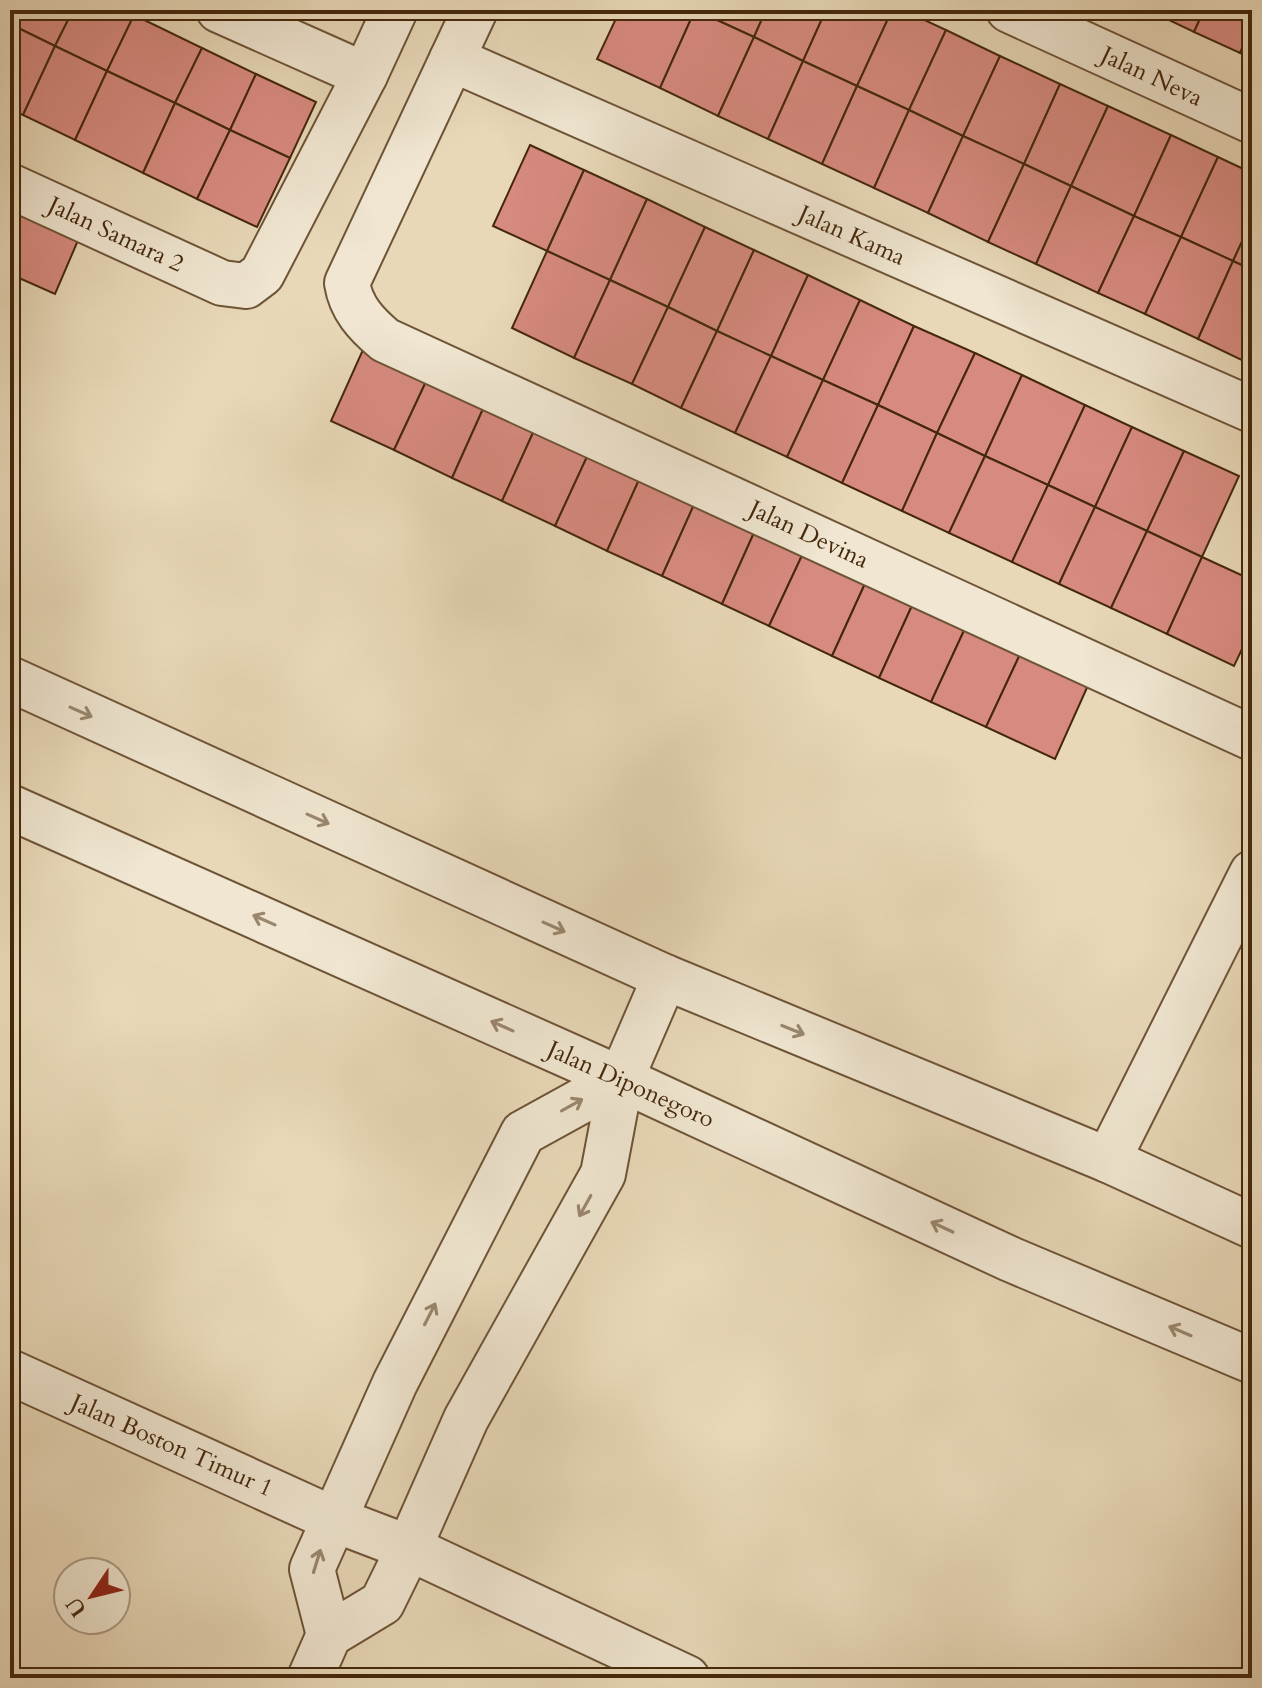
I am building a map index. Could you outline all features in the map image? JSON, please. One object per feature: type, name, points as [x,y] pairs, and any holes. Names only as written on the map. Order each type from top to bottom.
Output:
[{"type":"street","points":[[219,10],[365,75],[395,10]]},
{"type":"street","points":[[452,59],[475,10]]},
{"type":"street","name":"Jalan Neva","points":[[1009,10],[1252,121]]},
{"type":"street","name":"Jalan Devina","points":[[452,59],[347,283],[356,310],[385,340],[1252,738]]},
{"type":"street","name":"Jalan Kama","points":[[452,59],[1252,410]]},
{"type":"street","name":"Jalan Samara 2","points":[[10,186],[222,283],[246,286],[262,274],[365,75]]},
{"type":"street","points":[[10,679],[665,977],[1108,1160],[1252,1226]]},
{"type":"street","name":"Jalan Diponegoro","points":[[10,807],[621,1079],[1010,1259],[1252,1361]]},
{"type":"street","points":[[1108,1160],[1252,873]]},
{"type":"street","points":[[310,1678],[329,1635],[382,1603],[466,1419],[603,1174],[621,1079],[665,977]]},
{"type":"street","points":[[329,1635],[312,1569],[395,1383],[523,1133],[621,1079]]},
{"type":"street","name":"Jalan Boston Timur 1","points":[[10,1372],[333,1519],[409,1548],[687,1678]]},
{"type":"building","points":[[10,10],[73,10],[55,46],[10,24]]},
{"type":"building","points":[[73,10],[124,10],[134,15],[107,71],[55,46]]},
{"type":"building","points":[[620,10],[695,10],[660,88],[597,59]]},
{"type":"building","points":[[695,10],[766,10],[754,37]]},
{"type":"building","points":[[695,10],[754,37],[718,116],[660,88]]},
{"type":"building","points":[[766,10],[826,10],[803,61],[754,37]]},
{"type":"building","points":[[826,10],[892,10],[857,86],[803,61]]},
{"type":"building","points":[[892,10],[903,10],[946,30],[909,110],[857,86]]},
{"type":"building","points":[[1148,10],[1204,10],[1194,32]]},
{"type":"building","points":[[1204,10],[1252,10],[1252,27],[1240,53],[1194,32]]},
{"type":"building","points":[[134,15],[202,48],[175,103],[107,71]]},
{"type":"building","points":[[10,24],[55,46],[23,115],[10,109]]},
{"type":"building","points":[[1252,27],[1252,58],[1240,53]]},
{"type":"building","points":[[946,30],[1000,56],[963,136],[909,110]]},
{"type":"building","points":[[754,37],[803,61],[768,139],[718,116]]},
{"type":"building","points":[[55,46],[107,71],[75,140],[23,115]]},
{"type":"building","points":[[202,48],[256,74],[230,130],[175,103]]},
{"type":"building","points":[[1000,56],[1060,84],[1024,164],[963,136]]},
{"type":"building","points":[[803,61],[857,86],[822,164],[768,139]]},
{"type":"building","points":[[107,71],[175,103],[143,173],[75,140]]},
{"type":"building","points":[[256,74],[316,102],[290,158],[230,130]]},
{"type":"building","points":[[1060,84],[1108,106],[1071,186],[1024,164]]},
{"type":"building","points":[[857,86],[909,110],[874,188],[822,164]]},
{"type":"building","points":[[175,103],[230,130],[197,199],[143,173]]},
{"type":"building","points":[[1108,106],[1171,135],[1134,216],[1071,186]]},
{"type":"building","points":[[909,110],[963,136],[928,213],[874,188]]},
{"type":"building","points":[[230,130],[290,158],[257,227],[197,199]]},
{"type":"building","points":[[1171,135],[1218,157],[1181,237],[1134,216]]},
{"type":"building","points":[[963,136],[1024,164],[988,242],[928,213]]},
{"type":"building","points":[[530,145],[584,170],[547,251],[493,226]]},
{"type":"building","points":[[1218,157],[1252,173],[1252,220],[1233,261],[1181,237]]},
{"type":"building","points":[[1024,164],[1071,186],[1036,264],[988,242]]},
{"type":"building","points":[[584,170],[647,199],[610,280],[547,251]]},
{"type":"building","points":[[1071,186],[1134,216],[1098,293],[1036,264]]},
{"type":"building","points":[[19,193],[85,224],[55,294],[10,274],[10,213]]},
{"type":"building","points":[[647,199],[705,227],[668,307],[610,280]]},
{"type":"building","points":[[1134,216],[1181,237],[1145,314],[1098,293]]},
{"type":"building","points":[[1252,220],[1252,270],[1233,261]]},
{"type":"building","points":[[705,227],[754,250],[717,331],[668,307]]},
{"type":"building","points":[[1181,237],[1233,261],[1198,339],[1145,314]]},
{"type":"building","points":[[754,250],[808,275],[771,356],[717,331]]},
{"type":"building","points":[[547,251],[610,280],[574,358],[512,328]]},
{"type":"building","points":[[1233,261],[1252,270],[1252,365],[1198,339]]},
{"type":"building","points":[[808,275],[860,300],[823,380],[771,356]]},
{"type":"building","points":[[610,280],[668,307],[632,384],[574,358]]},
{"type":"building","points":[[860,300],[914,326],[878,405],[823,380]]},
{"type":"building","points":[[668,307],[717,331],[681,408],[632,384]]},
{"type":"building","points":[[914,326],[975,353],[937,433],[878,405]]},
{"type":"building","points":[[717,331],[771,356],[735,433],[681,408]]},
{"type":"building","points":[[366,343],[430,373],[394,450],[331,421]]},
{"type":"building","points":[[975,353],[1022,375],[985,456],[937,433]]},
{"type":"building","points":[[771,356],[823,380],[787,457],[735,433]]},
{"type":"building","points":[[430,373],[487,400],[452,478],[394,450]]},
{"type":"building","points":[[1022,375],[1085,405],[1048,485],[985,456]]},
{"type":"building","points":[[823,380],[878,405],[842,483],[787,457]]},
{"type":"building","points":[[487,400],[537,424],[502,501],[452,478]]},
{"type":"building","points":[[878,405],[937,433],[902,511],[842,483]]},
{"type":"building","points":[[1085,405],[1132,427],[1095,507],[1048,485]]},
{"type":"building","points":[[537,424],[591,448],[555,526],[502,501]]},
{"type":"building","points":[[1132,427],[1184,451],[1147,531],[1095,507]]},
{"type":"building","points":[[937,433],[985,456],[949,533],[902,511]]},
{"type":"building","points":[[591,448],[642,473],[607,551],[555,526]]},
{"type":"building","points":[[1184,451],[1239,476],[1202,557],[1147,531]]},
{"type":"building","points":[[985,456],[1048,485],[1012,562],[949,533]]},
{"type":"building","points":[[642,473],[697,498],[662,576],[607,551]]},
{"type":"building","points":[[1048,485],[1095,507],[1059,584],[1012,562]]},
{"type":"building","points":[[697,498],[757,526],[722,604],[662,576]]},
{"type":"building","points":[[1095,507],[1147,531],[1111,608],[1059,584]]},
{"type":"building","points":[[757,526],[805,549],[769,626],[722,604]]},
{"type":"building","points":[[1147,531],[1202,557],[1167,634],[1111,608]]},
{"type":"building","points":[[805,549],[868,577],[832,656],[769,626]]},
{"type":"building","points":[[1202,557],[1252,580],[1252,628],[1234,666],[1167,634]]},
{"type":"building","points":[[868,577],[915,599],[879,678],[832,656]]},
{"type":"building","points":[[915,599],[967,624],[931,702],[879,678]]},
{"type":"building","points":[[967,624],[1022,650],[986,727],[931,702]]},
{"type":"building","points":[[1022,650],[1090,681],[1055,759],[986,727]]}]
